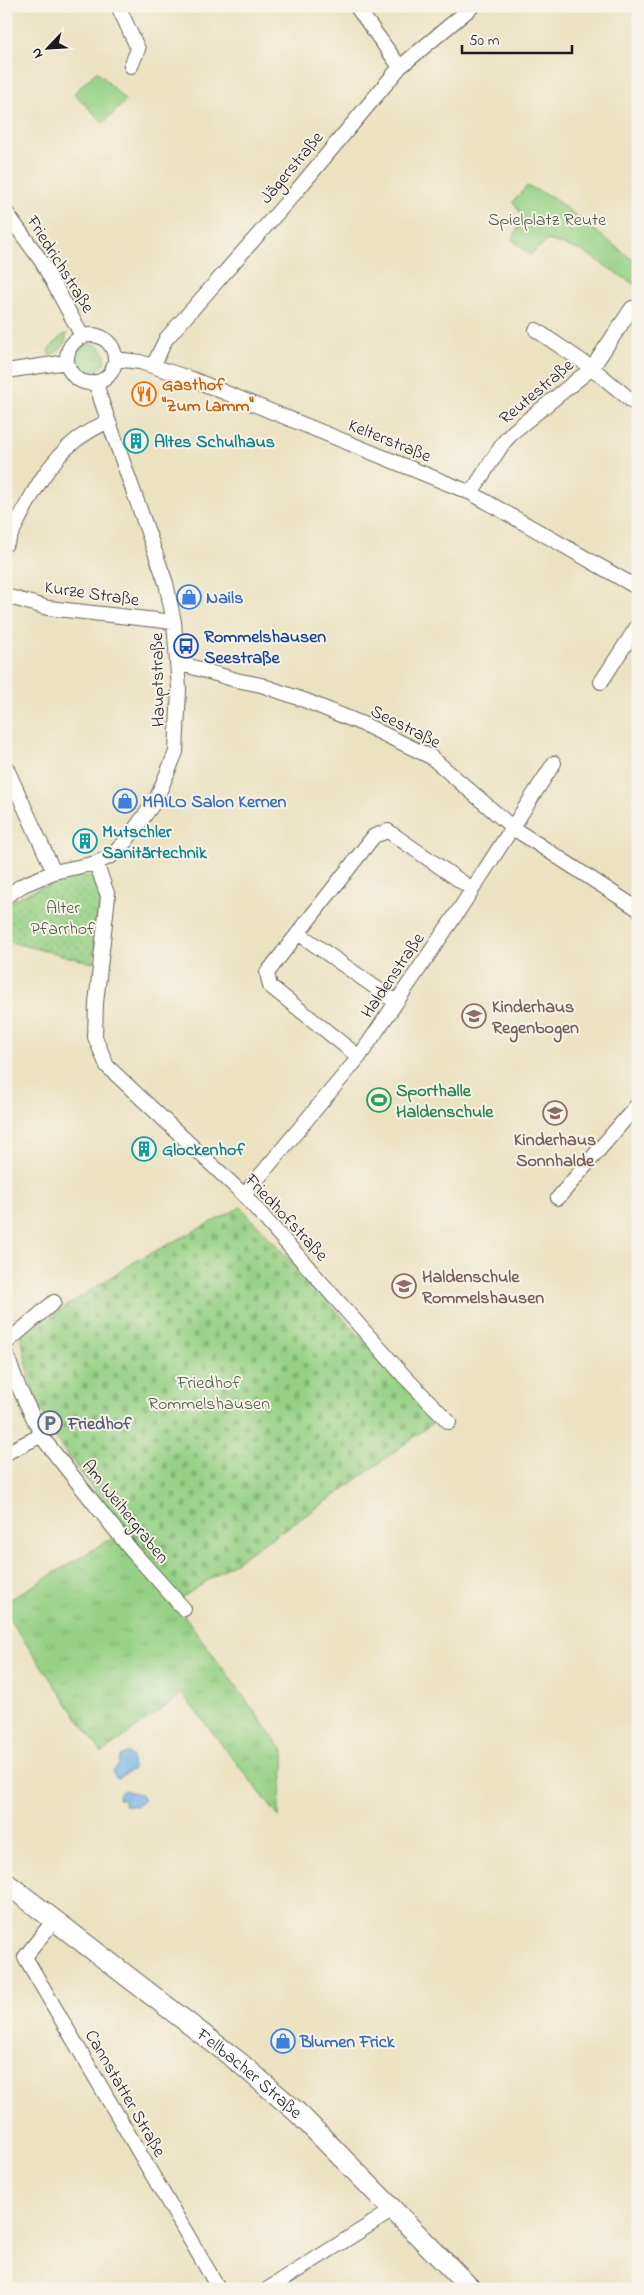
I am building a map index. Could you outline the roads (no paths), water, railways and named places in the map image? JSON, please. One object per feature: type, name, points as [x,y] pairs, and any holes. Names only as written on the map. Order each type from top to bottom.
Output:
[{"type":"main road","name":"Fellbacher Straße","points":[[6,1883],[240,2063],[299,2114],[471,2289]]},
{"type":"street","points":[[118,6],[138,49],[131,66]]},
{"type":"street","points":[[356,6],[400,66]]},
{"type":"street","name":"Jägerstraße","points":[[153,366],[166,339],[294,194],[400,66],[472,6]]},
{"type":"street","name":"Friedrichstraße","points":[[6,212],[42,262],[82,336]]},
{"type":"street","name":"Reutestraße","points":[[471,493],[504,442],[514,431],[592,368],[632,308]]},
{"type":"street","points":[[536,330],[592,368],[638,406]]},
{"type":"street","points":[[93,335],[106,340],[112,346],[115,359],[114,367],[109,375],[96,382],[86,382],[76,377],[67,362],[69,350],[75,341],[82,336],[93,335]]},
{"type":"street","name":"Kelterstraße","points":[[115,359],[140,362],[200,382],[471,493],[638,588]]},
{"type":"street","points":[[6,371],[67,362]]},
{"type":"street","name":"Hauptstraße","points":[[6,896],[24,885],[54,872],[96,863],[111,856],[126,842],[156,800],[176,752],[178,663],[174,622],[166,583],[96,382]]},
{"type":"street","points":[[6,544],[35,490],[54,463],[74,441],[108,421]]},
{"type":"street","name":"Kurze Straße","points":[[6,596],[48,608],[174,622]]},
{"type":"street","points":[[600,682],[638,625]]},
{"type":"street","name":"Seestraße","points":[[178,663],[236,680],[261,684],[365,725],[431,757],[513,828],[638,909]]},
{"type":"street","name":"Haldenstraße","points":[[244,1195],[359,1057],[513,828],[554,763]]},
{"type":"street","points":[[6,768],[54,872]]},
{"type":"street","points":[[359,1057],[270,986],[267,973],[374,836],[388,832],[472,889]]},
{"type":"street","name":"Friedhofstraße","points":[[96,863],[108,896],[96,1003],[95,1037],[107,1066],[244,1195],[404,1376],[449,1422]]},
{"type":"street","points":[[298,933],[396,1002]]},
{"type":"street","points":[[558,1198],[638,1104]]},
{"type":"street","points":[[6,1343],[54,1302]]},
{"type":"street","name":"Am Weihergraben","points":[[6,1354],[19,1388],[42,1435],[132,1551],[184,1609]]},
{"type":"street","points":[[6,1453],[42,1435]]},
{"type":"street","name":"Cannstatter Straße","points":[[54,1920],[25,1957],[219,2289]]},
{"type":"street","points":[[268,2289],[393,2210]]},
{"type":"water","points":[[124,1754],[132,1756],[133,1769],[119,1778],[115,1778],[113,1772],[118,1766],[120,1756]]},
{"type":"water","points":[[124,1790],[140,1794],[144,1800],[138,1806],[124,1805],[124,1800],[118,1799],[119,1794]]},
{"type":"place","name":"Gasthof \"Zum Lamm\"","points":[[144,394]]},
{"type":"place","name":"Altes Schulhaus","points":[[136,441]]},
{"type":"place","name":"Nails","points":[[189,597]]},
{"type":"place","name":"Rommelshausen Seestraße","points":[[186,646]]},
{"type":"place","name":"MAILO Salon Kernen","points":[[125,801]]},
{"type":"place","name":"Mutschler Sanitärtechnik","points":[[85,841]]},
{"type":"place","name":"Kinderhaus Regenbogen","points":[[474,1016]]},
{"type":"place","name":"Sporthalle Haldenschule","points":[[379,1100]]},
{"type":"place","name":"Kinderhaus Sonnhalde","points":[[555,1113]]},
{"type":"place","name":"Glockenhof","points":[[144,1149]]},
{"type":"place","name":"Haldenschule Rommelshausen","points":[[404,1286]]},
{"type":"place","name":"Friedhof","points":[[50,1423]]},
{"type":"place","name":"Blumen Frick","points":[[283,2041]]},
{"type":"park label","name":"Spielplatz Reute","points":[[547,219]]},
{"type":"park label","name":"Alter Pfarrhof","points":[[63,918]]},
{"type":"park label","name":"Friedhof Rommelshausen","points":[[209,1392]]}]
